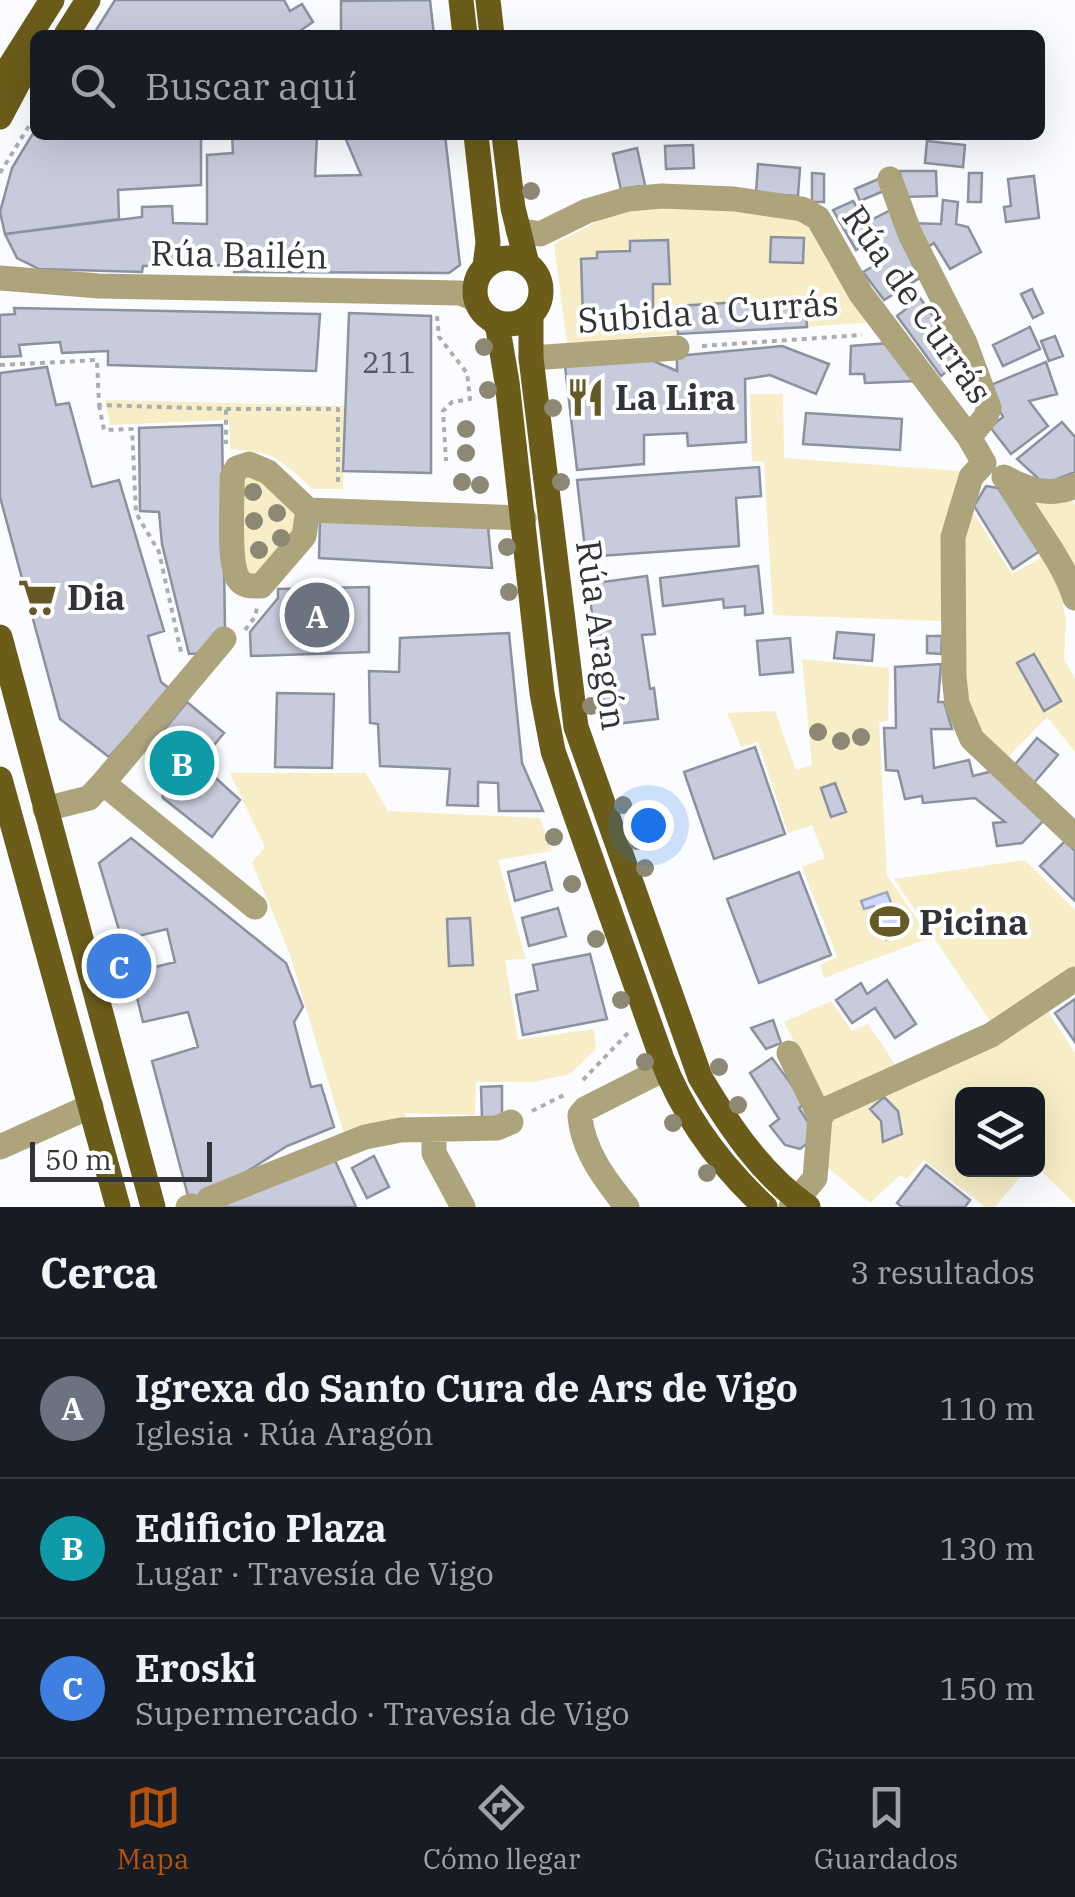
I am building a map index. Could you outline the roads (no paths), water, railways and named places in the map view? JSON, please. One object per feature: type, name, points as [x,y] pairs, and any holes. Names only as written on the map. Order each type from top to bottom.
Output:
[{"type":"main road","points":[[0,52],[31,0]]},
{"type":"main road","points":[[33,30],[52,0]]},
{"type":"main road","points":[[49,30],[68,0]]},
{"type":"main road","points":[[69,30],[88,0]]},
{"type":"main road","points":[[461,0],[464,30]]},
{"type":"main road","points":[[488,0],[491,30]]},
{"type":"main road","points":[[0,82],[30,35]]},
{"type":"main road","points":[[0,116],[30,62]]},
{"type":"main road","points":[[0,135],[30,93]]},
{"type":"main road","points":[[477,140],[487,224],[485,267],[476,282],[476,299],[486,316],[514,324],[531,315],[541,294],[518,230],[505,140]]},
{"type":"main road","points":[[485,267],[501,259],[528,264]]},
{"type":"main road","name":"Rúa Aragón","points":[[531,315],[531,358],[576,727],[583,751],[700,1077],[734,1132],[799,1205]]},
{"type":"main road","name":"Rúa Aragón","points":[[494,321],[508,382],[542,692],[554,750],[666,1068],[705,1143],[765,1207]]},
{"type":"main road","points":[[0,637],[153,1207]]},
{"type":"main road","points":[[0,779],[8,840],[91,1106],[118,1207]]},
{"type":"street","name":"Rúa de Currás","points":[[890,180],[910,234],[965,343],[989,408],[968,437]]},
{"type":"street","name":"Rúa de Currás","points":[[518,230],[543,234],[587,211],[628,199],[662,196],[802,209],[818,218],[840,262],[984,463]]},
{"type":"street","name":"Rúa Bailén","points":[[0,278],[100,286],[460,292],[476,299]]},
{"type":"street","name":"Subida a Currás","points":[[531,358],[677,348]]},
{"type":"street","points":[[1075,486],[1059,493],[1042,492],[1008,480],[984,463],[971,477],[954,537],[954,676],[958,704],[972,739],[1075,836]]},
{"type":"street","points":[[260,466],[308,510],[304,536],[272,576],[260,586],[240,581],[234,564],[232,477],[238,468],[260,466]]},
{"type":"street","points":[[1008,480],[1021,507],[1069,579],[1075,598]]},
{"type":"street","name":"Rúa Aragón","points":[[308,510],[524,518]]},
{"type":"street","points":[[45,809],[89,798],[224,639]]},
{"type":"street","points":[[103,782],[254,908]]},
{"type":"street","points":[[820,1117],[827,1109],[860,1092],[991,1035],[1075,979]]},
{"type":"street","points":[[788,1053],[820,1117],[815,1178],[799,1205]]},
{"type":"street","points":[[627,1207],[593,1157],[581,1131],[580,1115],[666,1068]]},
{"type":"street","points":[[0,1147],[91,1106]]},
{"type":"street","points":[[196,1204],[365,1136],[401,1130],[497,1128],[510,1122]]},
{"type":"street","points":[[434,1132],[434,1153],[463,1207]]},
{"type":"water","name":"Picina","points":[[887,892],[902,934],[886,940],[874,906],[864,909],[861,901]]},
{"type":"place","name":"La Lira","points":[[585,397]]},
{"type":"place","name":"Dia","points":[[37,597]]},
{"type":"place","name":"Igrexa do Santo Cura de Ars de Vigo","points":[[317,615]]},
{"type":"place","name":"Edificio Plaza","points":[[182,763]]},
{"type":"place","name":"Picina","points":[[889,922]]},
{"type":"place","name":"Eroski","points":[[119,966]]}]
